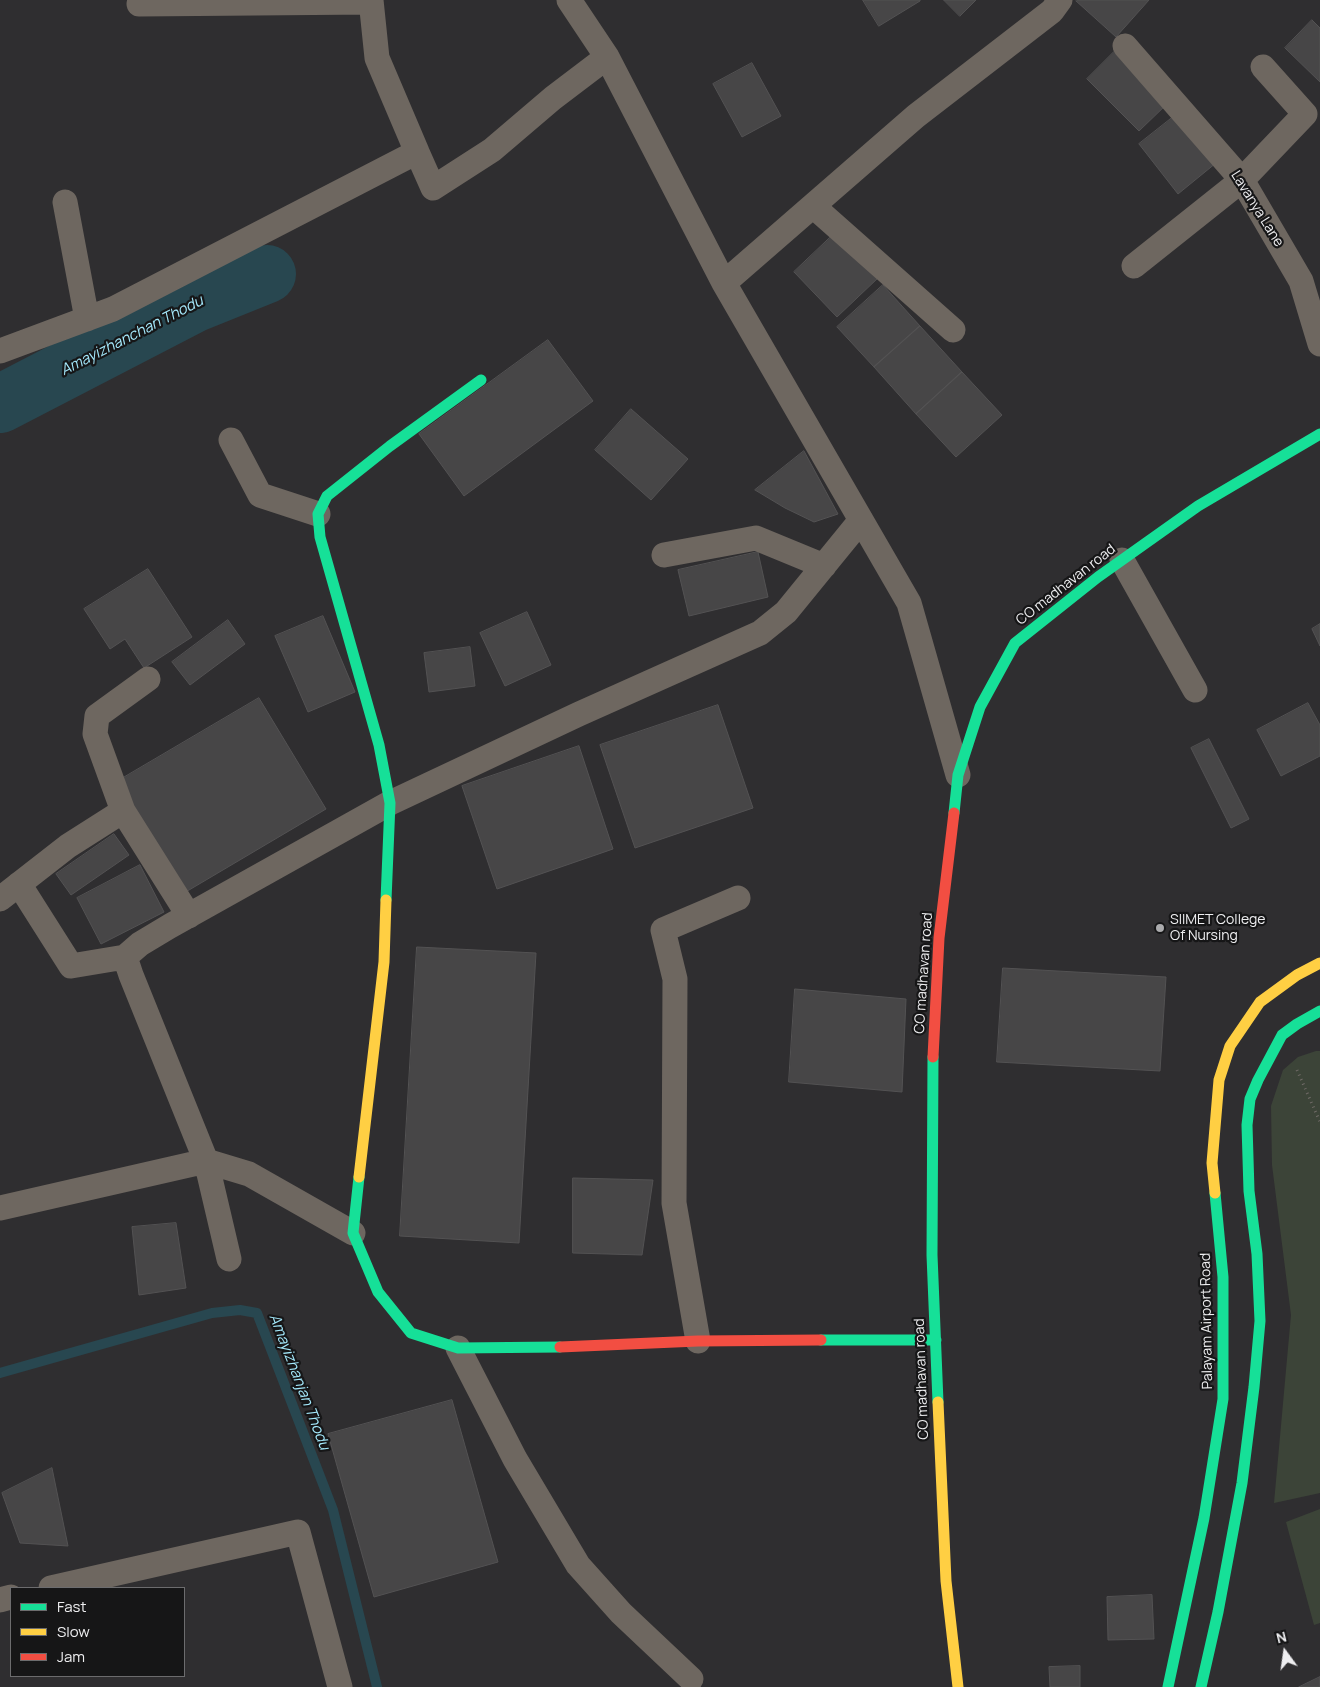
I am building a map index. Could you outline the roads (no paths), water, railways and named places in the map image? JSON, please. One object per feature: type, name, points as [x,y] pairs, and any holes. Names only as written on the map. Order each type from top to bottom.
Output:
[{"type":"street","points":[[569,0],[607,57],[724,283],[909,603],[958,775]]},
{"type":"street","points":[[724,283],[916,116],[1052,11],[1060,0]]},
{"type":"street","points":[[139,4],[371,1],[377,58],[433,188],[492,150],[552,98],[607,57]]},
{"type":"street","name":"Lavanya Lane","points":[[1125,46],[1242,180],[1301,281],[1320,344]]},
{"type":"street","points":[[1134,266],[1242,180],[1305,114],[1263,68]]},
{"type":"street","points":[[0,351],[113,309],[417,152]]},
{"type":"street","points":[[65,202],[87,319]]},
{"type":"street","points":[[813,206],[953,330]]},
{"type":"street","points":[[481,380],[390,446],[326,496],[318,514],[320,536],[380,745],[390,802],[384,962],[353,1234],[378,1292],[411,1334],[458,1348],[553,1347],[698,1341],[936,1340]]},
{"type":"street","name":"CO madhavan road","points":[[958,1687],[946,1581],[932,1255],[932,1085],[940,938],[958,775],[980,707],[1015,643],[1098,577],[1198,506],[1320,434]]},
{"type":"street","points":[[231,440],[260,495],[318,514]]},
{"type":"street","points":[[19,884],[71,966],[125,957],[140,944],[390,802],[760,632],[786,612],[861,520]]},
{"type":"street","points":[[664,555],[756,538],[824,566]]},
{"type":"street","points":[[1122,560],[1195,690]]},
{"type":"street","points":[[148,679],[97,716],[95,734],[123,811],[188,916]]},
{"type":"street","points":[[0,899],[68,846],[123,811]]},
{"type":"street","points":[[698,1341],[674,1203],[675,979],[664,930],[738,898]]},
{"type":"street","points":[[125,957],[206,1161],[229,1258]]},
{"type":"street","name":"Palayam Airport Road","points":[[1168,1687],[1204,1518],[1223,1399],[1223,1277],[1212,1163],[1219,1080],[1230,1046],[1260,1002],[1297,975],[1320,963]]},
{"type":"street","points":[[1200,1687],[1218,1612],[1242,1483],[1260,1321],[1257,1254],[1249,1191],[1248,1125],[1250,1099],[1282,1035],[1320,1011]]},
{"type":"street","points":[[0,1208],[206,1161],[249,1174],[353,1234]]},
{"type":"street","points":[[458,1348],[515,1460],[578,1565],[621,1613],[691,1679]]},
{"type":"street","points":[[55,1587],[298,1532],[340,1687]]},
{"type":"waterway","name":"Amayizhanchan Thodu","points":[[0,404],[195,303],[267,274]]},
{"type":"waterway","name":"Amayizhanjan Thodu","points":[[0,1373],[212,1313],[240,1310],[257,1313],[333,1510],[377,1687]]},
{"type":"place","name":"SIIMET College Of Nursing","points":[[1160,928]]}]
